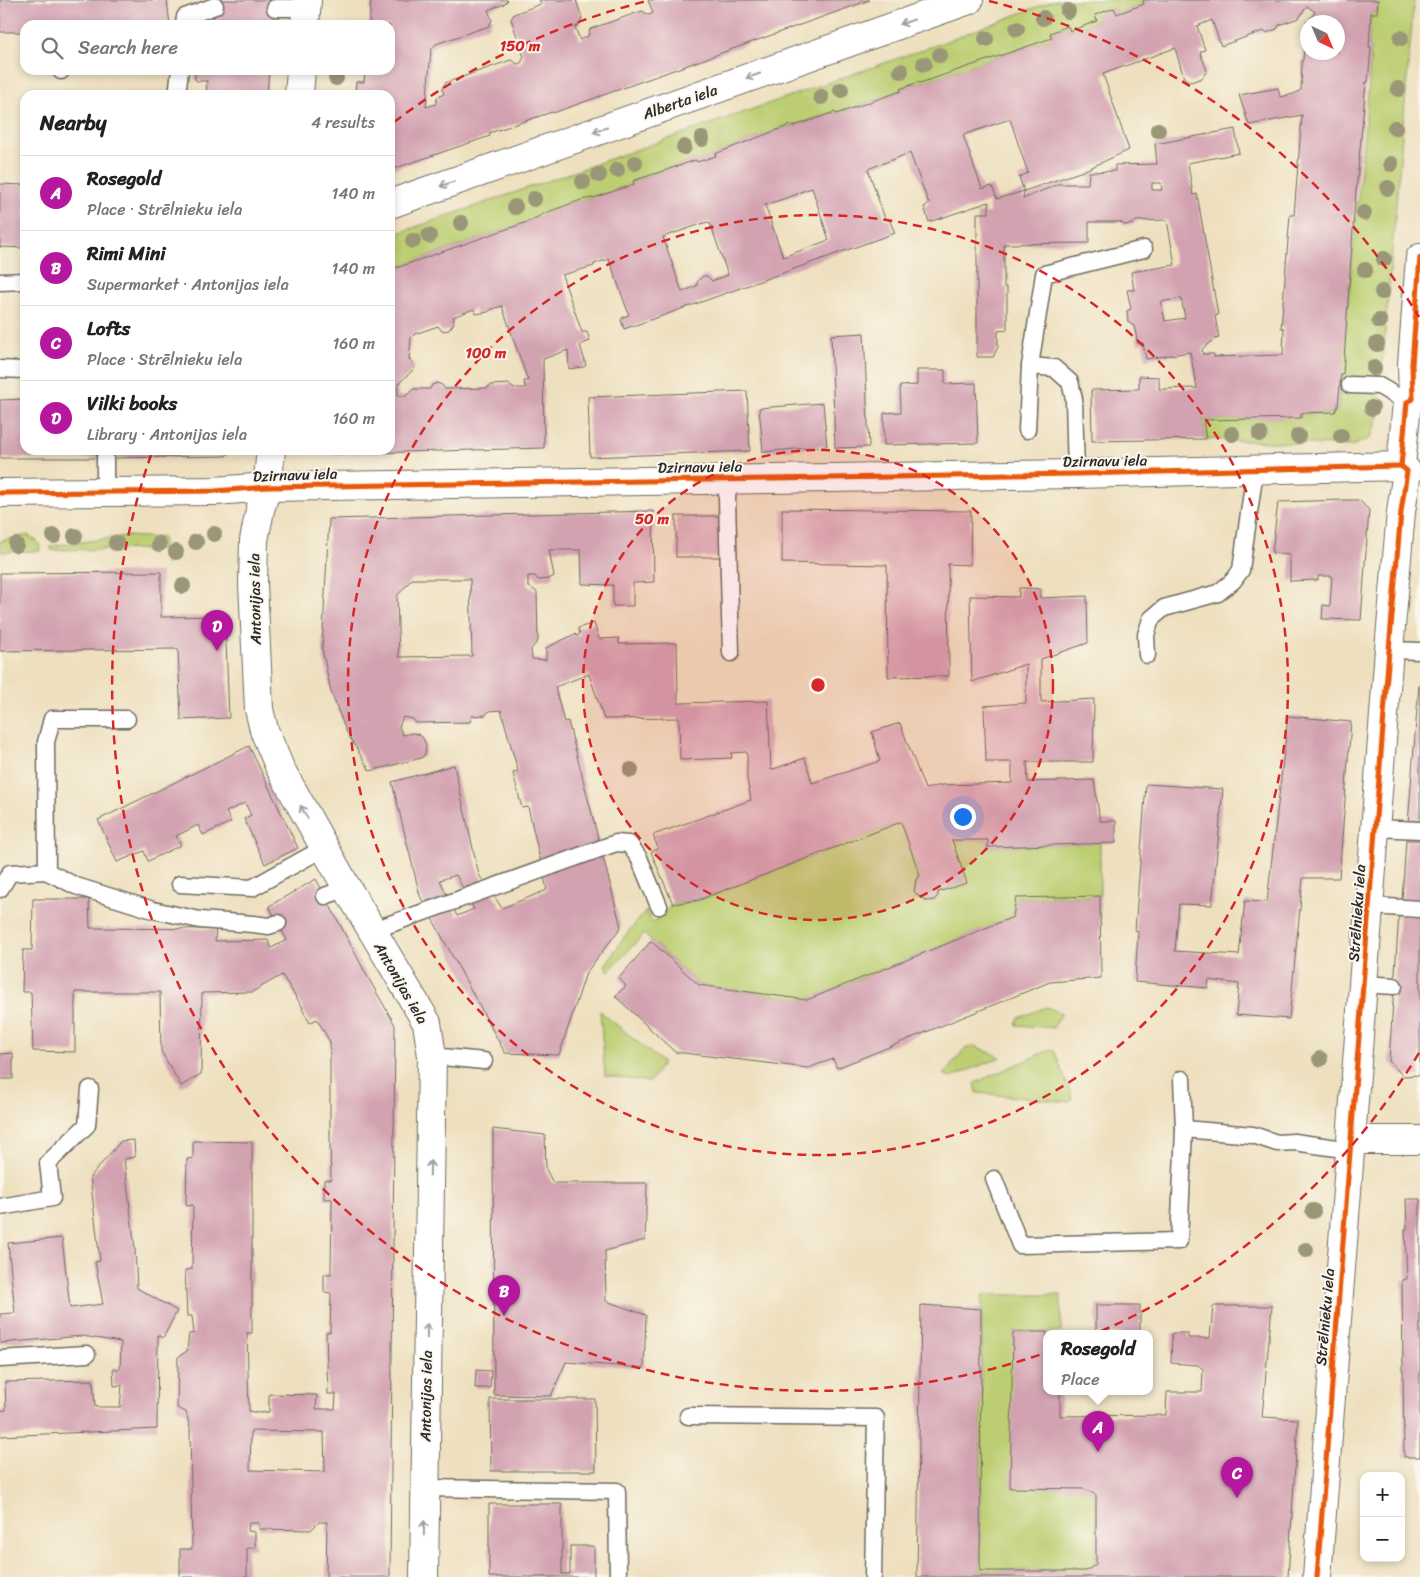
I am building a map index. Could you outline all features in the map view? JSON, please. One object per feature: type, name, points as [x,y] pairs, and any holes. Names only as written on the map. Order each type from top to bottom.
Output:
[{"type":"street","name":"Alberta iela","points":[[395,202],[969,0]]},
{"type":"street","points":[[300,90],[301,75]]},
{"type":"street","name":"Strēlnieku iela","points":[[1317,1577],[1389,650],[1401,512],[1409,469],[1413,400],[1412,364],[1420,258]]},
{"type":"street","name":"Antonijas iela","points":[[270,455],[267,487],[254,540],[253,584],[259,709],[264,730],[280,768],[324,848],[336,892],[371,931],[427,1022],[432,1056],[424,1577]]},
{"type":"street","name":"Dzirnavu iela","points":[[0,493],[215,491],[267,487],[1409,469]]},
{"type":"street","points":[[1351,1145],[1420,1140]]},
{"type":"lane","points":[[185,20],[185,17],[215,6]]},
{"type":"lane","points":[[275,8],[306,11]]},
{"type":"lane","points":[[178,90],[179,75]]},
{"type":"lane","points":[[1027,430],[1030,366],[1044,274],[1144,250]]},
{"type":"lane","points":[[0,282],[20,281]]},
{"type":"lane","points":[[1030,366],[1054,368],[1070,382],[1074,399],[1076,474]]},
{"type":"lane","points":[[0,369],[20,370]]},
{"type":"lane","points":[[1350,385],[1379,386],[1413,400]]},
{"type":"lane","points":[[105,458],[105,492]]},
{"type":"lane","points":[[1147,655],[1146,635],[1151,619],[1164,608],[1218,593],[1233,581],[1241,570],[1255,470]]},
{"type":"lane","points":[[728,479],[730,653]]},
{"type":"lane","points":[[1389,650],[1420,651]]},
{"type":"lane","points":[[46,871],[46,742],[52,719],[127,719]]},
{"type":"lane","points":[[1376,828],[1420,830]]},
{"type":"lane","points":[[371,931],[616,843],[628,844],[639,858],[659,906]]},
{"type":"lane","points":[[180,884],[252,888],[324,848]]},
{"type":"lane","points":[[0,889],[10,873],[46,871],[76,886],[153,910],[200,920],[269,926],[278,923]]},
{"type":"lane","points":[[1370,906],[1420,909]]},
{"type":"lane","points":[[1364,984],[1394,986]]},
{"type":"lane","points":[[432,1056],[484,1061]]},
{"type":"lane","points":[[994,1179],[1020,1245],[1179,1241],[1184,1129],[1182,1079]]},
{"type":"lane","points":[[0,1207],[52,1198],[48,1163],[87,1126],[90,1089]]},
{"type":"lane","points":[[1184,1129],[1253,1135],[1277,1143],[1351,1145]]},
{"type":"lane","points":[[0,1359],[87,1354]]},
{"type":"lane","points":[[688,1416],[876,1418],[873,1577]]},
{"type":"lane","points":[[425,1488],[617,1491],[618,1577]]},
{"type":"green space","points":[[1055,0],[1143,0],[1144,4],[1117,14],[1114,8],[1096,15],[1097,21],[1070,31],[1068,26],[1051,32],[1052,38],[920,83],[918,82],[901,88],[901,91],[836,114],[834,112],[791,127],[790,125],[716,154],[716,156],[697,162],[695,160],[633,181],[634,184],[565,205],[530,221],[395,268],[395,234],[936,45]]},
{"type":"green space","points":[[1378,0],[1414,0],[1377,423],[1370,438],[1352,446],[1206,439],[1203,420],[1301,417],[1301,413],[1332,413],[1338,409],[1369,83],[1371,13],[1377,13]]},
{"type":"green space","points":[[28,535],[39,543],[40,551],[0,552],[0,541]]},
{"type":"green space","points":[[127,536],[163,538],[163,549],[51,550],[51,546]]},
{"type":"green space","points":[[901,822],[920,876],[916,880],[914,891],[922,899],[934,900],[938,896],[952,840],[988,840],[988,847],[1100,843],[1100,896],[1016,898],[1013,917],[807,1000],[699,985],[644,934],[609,971],[605,966],[624,937],[646,911],[653,923],[673,904],[699,900]]},
{"type":"green space","points":[[1046,1007],[1062,1013],[1053,1028],[1016,1025],[1018,1018]]},
{"type":"green space","points":[[600,1011],[663,1063],[650,1082],[605,1076]]},
{"type":"green space","points":[[974,1046],[1001,1057],[950,1078],[944,1074],[965,1049]]},
{"type":"green space","points":[[1051,1049],[1055,1052],[1073,1099],[1069,1102],[977,1093],[975,1083]]},
{"type":"green space","points":[[982,1295],[1061,1295],[1061,1330],[1013,1332],[1085,1489],[1096,1495],[1096,1564],[1086,1571],[980,1571]]},
{"type":"building","points":[[0,0],[167,0],[169,20],[20,20],[20,32],[0,32]]},
{"type":"building","points":[[217,0],[276,0],[274,20],[213,20]]},
{"type":"building","points":[[371,0],[508,0],[504,4],[488,10],[492,20],[489,26],[436,44],[431,50],[426,107],[436,104],[437,97],[444,94],[442,89],[445,83],[511,60],[518,64],[521,63],[524,57],[511,19],[514,14],[541,4],[539,0],[576,0],[582,18],[580,24],[575,27],[580,40],[588,36],[590,29],[642,11],[649,15],[653,13],[648,0],[870,0],[553,113],[489,133],[490,136],[395,168],[395,90],[355,90],[356,82],[364,82],[365,75],[395,75],[395,20],[369,20]]},
{"type":"building","points":[[1143,0],[1378,0],[1377,13],[1371,13],[1369,47],[1371,47],[1354,214],[1343,375],[1341,375],[1338,406],[1335,412],[1301,413],[1301,418],[1203,420],[1206,439],[1092,441],[1091,390],[1139,389],[1139,376],[1159,377],[1159,389],[1197,388],[1190,352],[1146,359],[1143,343],[1138,344],[1134,326],[1128,322],[1127,311],[1131,309],[1127,290],[1134,290],[1131,272],[1175,265],[1167,220],[1136,221],[1133,224],[1124,225],[1121,222],[1089,222],[1089,243],[1004,244],[1007,330],[998,331],[998,347],[993,357],[977,357],[977,213],[989,213],[989,202],[929,222],[924,207],[929,204],[910,153],[868,169],[885,219],[889,219],[895,233],[659,317],[624,329],[621,320],[629,315],[609,259],[594,264],[594,266],[562,275],[582,332],[587,332],[590,341],[580,345],[586,365],[584,367],[569,369],[568,350],[543,359],[544,448],[395,452],[395,268],[530,221],[545,213],[581,200],[597,197],[634,184],[633,181],[696,160],[697,162],[716,156],[715,154],[790,125],[791,127],[835,112],[836,114],[901,91],[900,89],[919,82],[1052,38],[1050,33],[1068,26],[1070,31],[1097,21],[1095,15],[1114,8],[1117,14],[1144,4]],"holes":[[[1307,6],[1315,12],[1313,15],[1345,15],[1345,60],[1302,60],[1301,90],[1294,94],[1280,97],[1278,88],[1239,95],[1249,125],[1302,115],[1294,215],[1290,215],[1281,328],[1284,328],[1283,355],[1214,357],[1214,354],[1203,354],[1202,349],[1219,338],[1215,316],[1218,315],[1197,194],[1193,195],[1188,163],[1239,153],[1235,129],[1155,144],[1157,164],[1115,165],[1115,171],[1089,172],[1088,184],[1058,184],[1023,199],[1024,191],[1083,171],[1129,150],[1103,74],[1175,48],[1184,78],[1191,82],[1202,78],[1207,71],[1200,52],[1205,50],[1197,26],[1212,20],[1221,46],[1263,31],[1266,33],[1277,29],[1279,25],[1299,18]],[[1010,119],[1028,173],[1019,177],[1024,191],[997,199],[992,186],[982,189],[963,135]],[[1152,183],[1161,183],[1162,190],[1152,190]],[[812,188],[829,240],[783,257],[765,205]],[[707,222],[710,223],[728,275],[712,281],[707,276],[703,276],[697,282],[697,286],[682,292],[663,237]],[[1181,298],[1185,318],[1165,321],[1161,302]],[[502,306],[528,381],[524,381],[525,388],[512,388],[510,384],[490,385],[488,388],[445,389],[437,383],[432,385],[430,389],[413,389],[406,396],[398,396],[398,384],[414,369],[413,363],[409,359],[411,338],[415,334],[438,326],[442,331],[449,330],[454,323],[453,317],[474,309],[476,314],[488,312]]]},
{"type":"building","points":[[195,75],[269,75],[267,90],[206,90],[207,81],[197,81]]},
{"type":"building","points":[[0,184],[20,185],[20,248],[0,247]]},
{"type":"building","points":[[864,333],[869,447],[835,448],[831,335]]},
{"type":"building","points":[[917,370],[945,370],[945,384],[976,383],[978,443],[884,445],[884,413],[901,412],[900,386],[917,385]]},
{"type":"building","points":[[747,391],[750,451],[590,457],[588,397]]},
{"type":"building","points":[[20,399],[20,455],[227,455],[0,458],[0,400]]},
{"type":"building","points":[[823,403],[827,446],[763,452],[759,408]]},
{"type":"building","points":[[1359,500],[1369,510],[1361,620],[1322,619],[1323,605],[1330,606],[1332,576],[1318,576],[1318,580],[1290,581],[1290,555],[1272,553],[1278,502]]},
{"type":"building","points":[[782,509],[971,511],[970,565],[948,564],[949,676],[888,677],[887,565],[782,563]]},
{"type":"building","points":[[653,511],[654,582],[633,583],[633,606],[613,606],[613,585],[582,584],[581,550],[549,550],[554,576],[549,579],[538,580],[535,576],[528,576],[528,586],[537,592],[538,641],[531,649],[532,659],[546,660],[546,648],[575,634],[577,636],[580,634],[578,628],[594,623],[599,639],[619,638],[619,644],[677,643],[678,703],[768,701],[771,770],[805,758],[812,783],[880,761],[872,732],[900,723],[925,789],[941,785],[1012,783],[1012,762],[986,762],[984,706],[1026,703],[1026,664],[972,682],[970,596],[1019,597],[1019,588],[1030,588],[1040,589],[1040,598],[1087,596],[1088,643],[1041,659],[1041,702],[1094,699],[1093,762],[1027,762],[1028,782],[1094,780],[1100,821],[1116,821],[1116,843],[988,847],[988,840],[952,840],[967,883],[938,892],[938,896],[934,900],[927,901],[914,891],[916,880],[920,876],[901,822],[699,900],[673,904],[651,852],[658,848],[653,835],[751,800],[747,779],[747,752],[731,753],[732,758],[680,760],[679,718],[604,719],[589,674],[555,687],[564,722],[568,721],[621,927],[586,973],[559,1055],[505,1053],[420,896],[392,782],[454,765],[479,875],[502,908],[547,890],[528,807],[522,808],[513,773],[518,771],[501,710],[489,711],[486,715],[472,716],[470,722],[416,723],[413,719],[403,717],[399,727],[403,735],[412,733],[418,734],[423,738],[426,745],[425,754],[421,758],[370,771],[346,731],[331,692],[322,649],[329,519]],"holes":[[[412,579],[470,579],[472,656],[399,657],[397,596]],[[456,875],[474,909],[457,916],[440,880]]]},
{"type":"building","points":[[676,516],[722,516],[722,557],[676,557]]},
{"type":"building","points":[[161,572],[161,617],[225,616],[229,718],[181,720],[178,649],[0,651],[0,573]]},
{"type":"building","points":[[1419,684],[1420,824],[1408,824]]},
{"type":"building","points":[[1288,716],[1351,722],[1339,878],[1303,878],[1289,1019],[1236,1015],[1239,984],[1209,980],[1208,988],[1135,982],[1138,931],[1135,930],[1146,784],[1223,789],[1212,905],[1179,904],[1175,951],[1239,955],[1245,901],[1267,902]]},
{"type":"building","points":[[249,746],[298,848],[265,864],[244,819],[251,815],[245,803],[226,812],[231,822],[203,835],[198,825],[176,836],[181,845],[148,861],[144,851],[117,862],[98,820]]},
{"type":"building","points":[[1406,840],[1420,840],[1420,901],[1402,900]]},
{"type":"building","points":[[316,879],[395,1025],[390,1577],[326,1577],[327,1522],[319,1522],[311,1530],[259,1529],[259,1523],[249,1523],[248,1531],[255,1532],[255,1548],[247,1548],[247,1577],[180,1577],[180,1549],[192,1549],[190,1428],[186,1412],[177,1408],[178,1357],[187,1351],[189,1334],[194,1333],[192,1316],[187,1316],[185,1270],[192,1269],[193,1205],[186,1206],[187,1159],[193,1158],[193,1141],[252,1142],[252,1333],[247,1333],[249,1411],[258,1413],[269,1412],[269,1394],[317,1395],[316,1409],[335,1409],[336,1394],[328,1394],[326,1332],[330,1332],[331,1293],[324,1292],[324,1274],[331,1274],[332,1199],[324,1199],[324,1180],[331,1180],[330,1042],[317,1019],[310,1023],[303,1008],[282,975],[252,992],[202,993],[201,1074],[181,1086],[161,1051],[160,992],[75,992],[75,1052],[33,1051],[31,992],[22,992],[23,950],[32,950],[33,899],[89,899],[90,928],[216,929],[215,941],[268,940],[271,948],[287,940],[269,906]],"holes":[[[251,1431],[324,1432],[325,1472],[250,1470]]]},
{"type":"building","points":[[1100,896],[1101,978],[1050,982],[837,1068],[833,1059],[808,1068],[675,1052],[615,996],[626,986],[619,978],[651,941],[699,985],[807,1000],[1013,917],[1016,898]]},
{"type":"building","points":[[1399,914],[1420,915],[1420,1075],[1403,1076],[1389,1061]]},
{"type":"building","points":[[13,1053],[13,1079],[0,1079],[0,1054]]},
{"type":"building","points":[[493,1129],[545,1135],[546,1169],[553,1183],[647,1183],[645,1240],[605,1251],[606,1301],[646,1315],[644,1368],[566,1362],[551,1396],[494,1395]]},
{"type":"building","points":[[134,1140],[135,1157],[124,1159],[135,1249],[137,1288],[177,1311],[163,1338],[158,1335],[157,1429],[0,1436],[0,1411],[6,1410],[5,1382],[93,1380],[95,1407],[120,1407],[122,1385],[114,1386],[113,1369],[120,1369],[121,1342],[82,1336],[0,1343],[0,1314],[15,1313],[8,1243],[62,1238],[70,1308],[103,1304],[95,1262],[100,1261],[90,1177],[121,1141]]},
{"type":"building","points":[[1406,1199],[1420,1199],[1420,1457],[1404,1457],[1402,1280],[1407,1279]]},
{"type":"building","points":[[921,1305],[981,1309],[980,1571],[1086,1571],[1096,1564],[1096,1495],[1085,1489],[1010,1488],[1013,1332],[1043,1332],[1043,1395],[1060,1395],[1060,1416],[1166,1415],[1167,1392],[1202,1392],[1203,1369],[1198,1365],[1171,1363],[1172,1333],[1188,1333],[1188,1338],[1210,1338],[1213,1306],[1272,1306],[1262,1417],[1298,1419],[1288,1577],[917,1577]]},
{"type":"building","points":[[1096,1305],[1140,1305],[1140,1330],[1096,1330]]},
{"type":"building","points":[[476,1370],[491,1371],[490,1388],[475,1388]]},
{"type":"building","points":[[490,1399],[595,1399],[596,1471],[491,1471]]},
{"type":"building","points":[[489,1504],[562,1504],[562,1574],[570,1574],[570,1546],[594,1546],[594,1577],[489,1577]]},
{"type":"cycle path","points":[[1401,466],[1407,402],[1413,399],[1412,364],[1420,258]]},
{"type":"cycle path","points":[[0,493],[215,491],[267,487],[1076,474],[1401,466]]},
{"type":"cycle path","points":[[1317,1577],[1389,650],[1401,512],[1407,471],[1401,466]]},
{"type":"place","name":"Vilki books","points":[[217,651]]},
{"type":"place","name":"Rimi Mini","points":[[504,1316]]},
{"type":"place","name":"Rosegold","points":[[1098,1452]]},
{"type":"place","name":"Lofts","points":[[1237,1498]]}]
